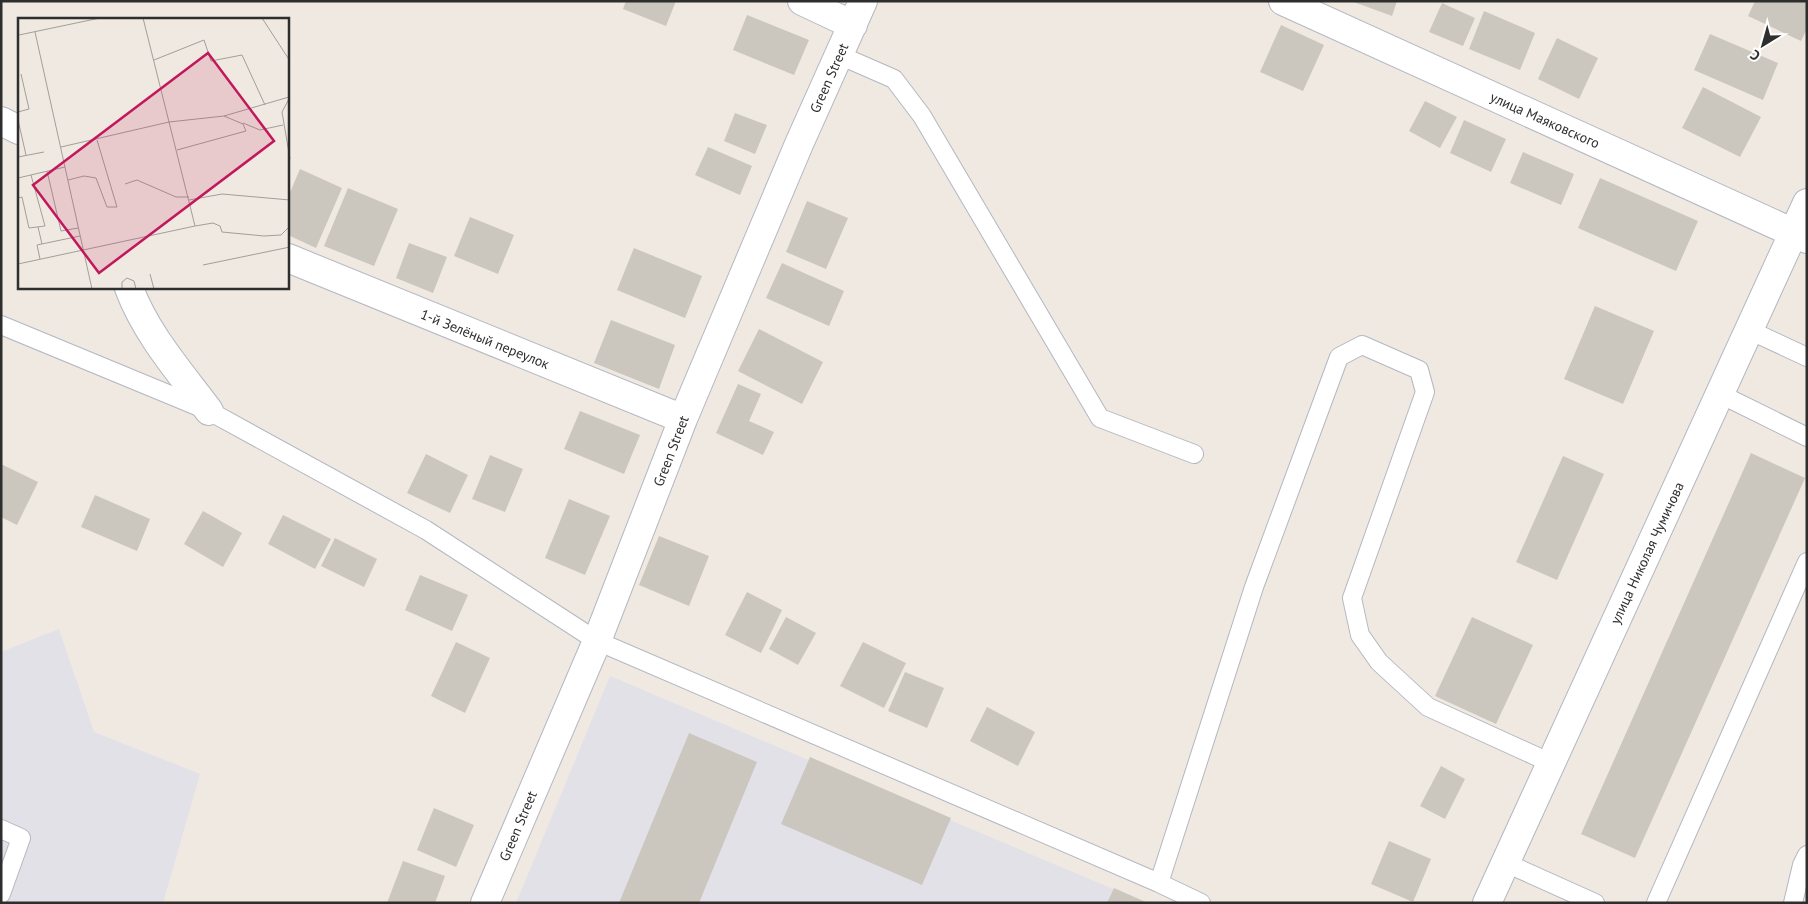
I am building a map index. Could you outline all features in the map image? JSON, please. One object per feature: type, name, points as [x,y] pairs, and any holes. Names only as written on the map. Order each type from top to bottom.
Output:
[{"type":"street","points":[[802,1],[858,13]]},
{"type":"street","name":"улица Маяковского","points":[[1283,1],[1800,236]]},
{"type":"street","name":"Green Street","points":[[485,903],[597,641],[683,419],[799,144],[858,13]]},
{"type":"street","points":[[1,121],[18,130]]},
{"type":"street","name":"улица Николая Чумичова","points":[[1488,903],[1749,330],[1800,236],[1807,203]]},
{"type":"street","name":"1-й Зелёный переулок","points":[[289,258],[683,419]]},
{"type":"street","points":[[129,289],[134,302],[157,341],[209,410]]},
{"type":"lane","points":[[839,55],[894,79],[922,116],[1100,418],[1194,454]]},
{"type":"lane","points":[[1,325],[209,410],[426,530],[597,641],[1159,883],[1201,903]]},
{"type":"lane","points":[[1749,330],[1807,357]]},
{"type":"lane","points":[[1159,883],[1254,588],[1338,357],[1362,345],[1419,370],[1425,392],[1352,598],[1360,635],[1379,662],[1428,707],[1551,763]]},
{"type":"lane","points":[[1720,394],[1807,437]]},
{"type":"lane","points":[[1656,903],[1807,562]]},
{"type":"lane","points":[[1,829],[21,838],[1,894]]},
{"type":"lane","points":[[1793,903],[1802,865],[1807,855]]},
{"type":"lane","points":[[1506,863],[1595,903]]},
{"type":"shaded area","points":[[59,629],[94,732],[200,774],[163,903],[1,903],[1,652]]},
{"type":"shaded area","points":[[610,676],[1146,903],[516,903]]},
{"type":"building","points":[[626,1],[676,1],[666,26],[623,9]]},
{"type":"building","points":[[1351,1],[1397,1],[1392,16]]},
{"type":"building","points":[[1755,1],[1807,1],[1807,29],[1801,41],[1748,16]]},
{"type":"building","points":[[1442,3],[1475,18],[1463,46],[1429,32]]},
{"type":"building","points":[[1484,11],[1535,33],[1520,70],[1469,49]]},
{"type":"building","points":[[747,15],[809,40],[794,75],[733,50]]},
{"type":"building","points":[[1281,25],[1324,45],[1303,91],[1260,72]]},
{"type":"building","points":[[1710,34],[1778,63],[1763,100],[1694,70]]},
{"type":"building","points":[[1557,38],[1598,58],[1579,99],[1538,79]]},
{"type":"building","points":[[1703,87],[1761,117],[1740,157],[1682,128]]},
{"type":"building","points":[[1425,101],[1457,117],[1440,148],[1409,131]]},
{"type":"building","points":[[735,113],[767,125],[755,154],[724,141]]},
{"type":"building","points":[[1464,120],[1506,139],[1491,172],[1450,153]]},
{"type":"building","points":[[708,147],[752,166],[740,195],[695,175]]},
{"type":"building","points":[[1523,152],[1574,174],[1561,205],[1510,183]]},
{"type":"building","points":[[300,169],[342,188],[316,248],[289,235],[289,195]]},
{"type":"building","points":[[1600,178],[1698,221],[1676,271],[1578,228]]},
{"type":"building","points":[[348,188],[398,209],[374,266],[324,246]]},
{"type":"building","points":[[807,201],[848,218],[826,269],[786,252]]},
{"type":"building","points":[[470,217],[514,235],[498,274],[454,256]]},
{"type":"building","points":[[409,243],[447,257],[433,293],[396,278]]},
{"type":"building","points":[[634,248],[702,276],[685,318],[617,290]]},
{"type":"building","points":[[782,263],[844,291],[829,326],[766,298]]},
{"type":"building","points":[[1595,306],[1654,331],[1623,404],[1564,379]]},
{"type":"building","points":[[611,320],[675,345],[659,389],[594,363]]},
{"type":"building","points":[[759,329],[823,362],[802,404],[738,371]]},
{"type":"building","points":[[738,384],[761,394],[749,421],[774,432],[763,455],[716,433]]},
{"type":"building","points":[[580,411],[640,435],[624,474],[564,449]]},
{"type":"building","points":[[1751,453],[1805,478],[1635,858],[1581,834]]},
{"type":"building","points":[[426,454],[468,475],[450,513],[407,493]]},
{"type":"building","points":[[490,455],[523,469],[505,512],[472,499]]},
{"type":"building","points":[[1563,456],[1604,474],[1557,580],[1516,562]]},
{"type":"building","points":[[1,464],[38,482],[17,525],[1,517]]},
{"type":"building","points":[[95,495],[150,519],[137,551],[81,527]]},
{"type":"building","points":[[569,499],[610,516],[585,575],[545,558]]},
{"type":"building","points":[[203,511],[242,533],[223,567],[184,544]]},
{"type":"building","points":[[283,515],[331,539],[315,569],[268,544]]},
{"type":"building","points":[[659,536],[709,556],[689,606],[639,585]]},
{"type":"building","points":[[335,538],[377,559],[364,587],[321,566]]},
{"type":"building","points":[[420,575],[468,595],[452,631],[405,610]]},
{"type":"building","points":[[747,592],[782,610],[761,653],[725,635]]},
{"type":"building","points":[[786,617],[816,633],[798,665],[769,649]]},
{"type":"building","points":[[1472,617],[1533,645],[1496,724],[1435,696]]},
{"type":"building","points":[[456,642],[490,658],[465,713],[431,696]]},
{"type":"building","points":[[863,642],[906,663],[884,708],[840,686]]},
{"type":"building","points":[[905,672],[944,688],[927,728],[888,711]]},
{"type":"building","points":[[987,707],[1035,732],[1018,766],[970,741]]},
{"type":"building","points":[[689,733],[757,762],[699,903],[619,903]]},
{"type":"building","points":[[810,757],[951,818],[922,885],[781,824]]},
{"type":"building","points":[[1441,766],[1465,779],[1445,819],[1420,806]]},
{"type":"building","points":[[434,808],[474,825],[456,867],[417,850]]},
{"type":"building","points":[[1389,841],[1431,859],[1413,902],[1371,884]]},
{"type":"building","points":[[403,861],[445,876],[435,903],[387,903]]},
{"type":"building","points":[[1114,888],[1148,903],[1107,903]]}]
